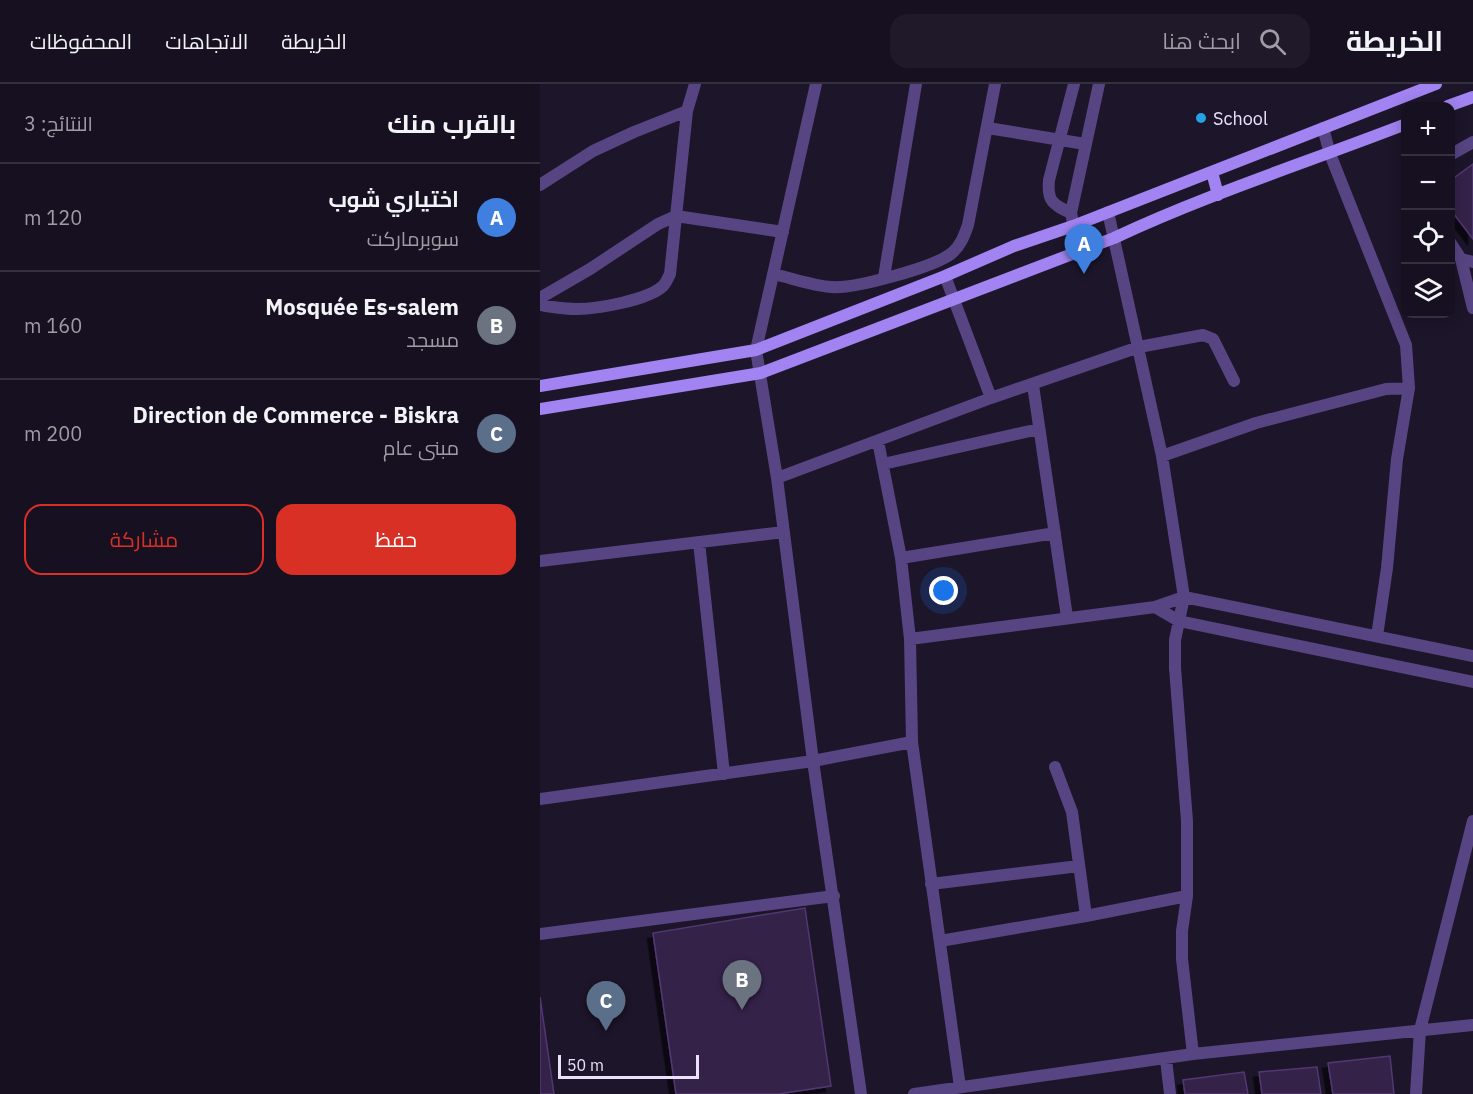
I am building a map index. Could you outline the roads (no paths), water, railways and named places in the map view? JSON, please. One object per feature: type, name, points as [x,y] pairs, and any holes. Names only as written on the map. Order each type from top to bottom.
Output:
[{"type":"street","points":[[540,304],[558,309],[610,305],[651,294],[663,285],[670,274],[687,111],[695,84]]},
{"type":"street","points":[[816,84],[756,350],[777,478],[813,761],[861,1094]]},
{"type":"street","points":[[884,277],[916,84]]},
{"type":"street","points":[[773,274],[832,287],[849,286],[939,262],[953,252],[962,242],[968,225],[995,84]]},
{"type":"street","points":[[1072,219],[1050,200],[1048,193],[1049,180],[1074,84]]},
{"type":"street","points":[[1079,251],[1072,219],[1085,144],[1099,84]]},
{"type":"street","points":[[540,386],[756,350],[945,276],[1072,219],[1108,212],[1436,84]]},
{"type":"street","points":[[1455,104],[1473,97]]},
{"type":"street","points":[[540,185],[593,151],[687,111]]},
{"type":"street","points":[[540,409],[761,373],[1114,238],[1169,212],[1401,126]]},
{"type":"street","points":[[987,128],[1060,138],[1085,144]]},
{"type":"street","points":[[1323,128],[1330,154],[1406,345],[1409,388],[1397,459],[1388,568],[1377,636]]},
{"type":"street","points":[[1455,152],[1473,142]]},
{"type":"street","points":[[1212,171],[1218,195]]},
{"type":"street","points":[[1108,212],[1162,456],[1184,597],[1175,640],[1175,668],[1187,821],[1187,896],[1182,931],[1182,959],[1193,1054]]},
{"type":"street","points":[[540,298],[590,269],[657,224],[676,216],[783,231]]},
{"type":"street","points":[[1455,248],[1467,261],[1473,308]]},
{"type":"street","points":[[945,276],[991,398]]},
{"type":"street","points":[[777,478],[991,398],[1139,347],[1203,335],[1213,339],[1234,381]]},
{"type":"street","points":[[1033,385],[1067,617]]},
{"type":"street","points":[[1162,456],[1256,423],[1386,389],[1409,388]]},
{"type":"street","points":[[883,464],[1039,429]]},
{"type":"street","points":[[878,441],[901,558],[910,639],[912,742],[960,1087]]},
{"type":"street","points":[[540,561],[784,532]]},
{"type":"street","points":[[901,558],[1055,533]]},
{"type":"street","points":[[699,542],[724,774]]},
{"type":"street","points":[[910,639],[1155,607],[1184,597],[1473,656]]},
{"type":"street","points":[[1155,607],[1179,621],[1473,682]]},
{"type":"street","points":[[540,799],[813,761],[912,742]]},
{"type":"street","points":[[1055,767],[1072,812],[1086,916]]},
{"type":"street","points":[[1416,1094],[1420,1030],[1473,821]]},
{"type":"street","points":[[931,884],[1079,866]]},
{"type":"street","points":[[540,934],[834,896]]},
{"type":"street","points":[[940,941],[1187,896]]},
{"type":"street","points":[[914,1094],[960,1087],[991,1088],[1193,1054],[1473,1025]]},
{"type":"street","points":[[1167,1059],[1170,1094]]},
{"type":"place","name":"School","points":[[1201,118]]},
{"type":"place","name":"اختياري شوب","points":[[1084,274]]},
{"type":"place","name":"Mosquée Es-salem","points":[[742,1010]]},
{"type":"place","name":"Direction de Commerce - Biskra","points":[[606,1031]]}]
